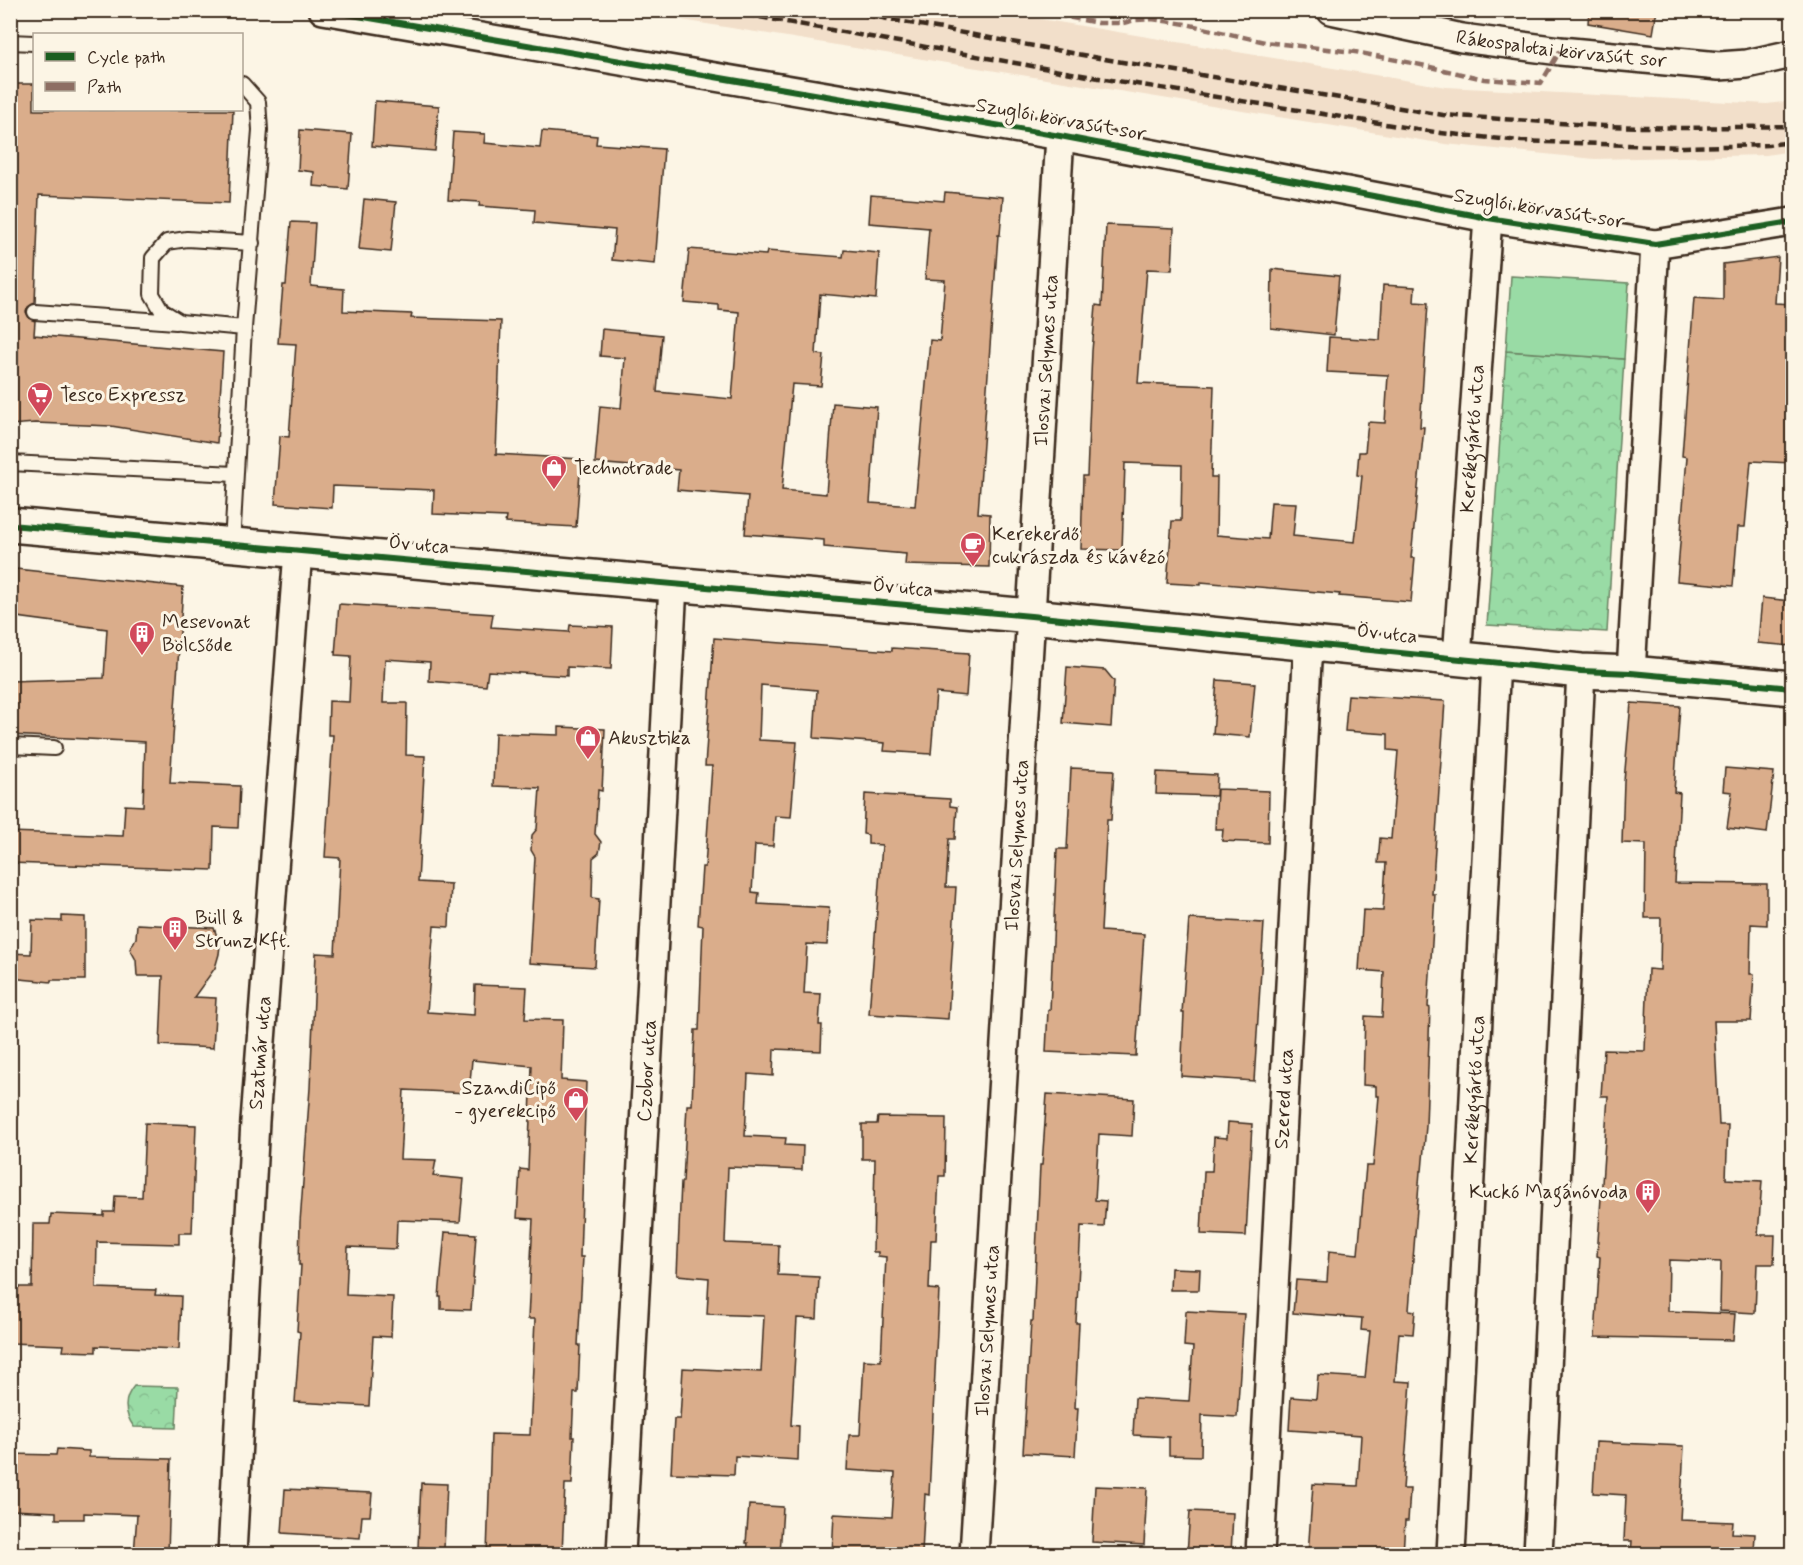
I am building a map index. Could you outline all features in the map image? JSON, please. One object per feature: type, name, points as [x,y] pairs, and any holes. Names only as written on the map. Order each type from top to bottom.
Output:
[{"type":"street","name":"Szuglói körvasút sor","points":[[323,10],[1060,136],[1488,219],[1655,244],[1792,222]]},
{"type":"street","name":"Rákospalotai körvasút sor","points":[[1331,10],[1462,38],[1560,51],[1719,66],[1746,64],[1792,54]]},
{"type":"street","name":"Ilosvai Selymes utca","points":[[974,1554],[1060,136]]},
{"type":"street","name":"Kerékgyártó utca","points":[[1457,658],[1488,219]]},
{"type":"street","points":[[1631,673],[1655,244]]},
{"type":"street","name":"Öv utca","points":[[10,525],[1031,616],[1581,671],[1631,673],[1792,688]]},
{"type":"street","name":"Szatmár utca","points":[[232,1554],[255,1121],[298,551]]},
{"type":"street","name":"Czobor utca","points":[[621,1554],[673,585]]},
{"type":"street","name":"Szered utca","points":[[1260,1554],[1308,643]]},
{"type":"street","name":"Kerékgyártó utca","points":[[1451,1554],[1496,661]]},
{"type":"street","points":[[1538,1554],[1581,671]]},
{"type":"lane","points":[[10,42],[33,43]]},
{"type":"lane","points":[[232,545],[244,328],[260,130],[258,102],[243,85]]},
{"type":"lane","points":[[180,322],[162,311],[152,294],[153,258],[167,242],[187,239],[252,243]]},
{"type":"lane","points":[[35,312],[244,328]]},
{"type":"lane","points":[[10,463],[235,474]]},
{"type":"lane","points":[[10,746],[54,748]]},
{"type":"shaded area","points":[[627,11],[993,11],[1446,87],[1767,104],[1792,101],[1792,151],[1766,155],[1595,159],[1445,144]]},
{"type":"green space","points":[[1511,276],[1629,283],[1624,359],[1506,351]]},
{"type":"green space","points":[[1506,351],[1624,359],[1607,632],[1487,625]]},
{"type":"green space","points":[[134,1386],[178,1387],[176,1428],[134,1427],[128,1417],[126,1406],[130,1391]]},
{"type":"building","points":[[1589,10],[1657,10],[1653,34],[1588,23]]},
{"type":"building","points":[[10,84],[33,84],[33,111],[233,111],[229,203],[39,195],[35,303],[28,307],[26,312],[30,319],[35,321],[34,335],[223,352],[217,443],[111,426],[35,423],[10,425]]},
{"type":"building","points":[[375,101],[439,106],[435,151],[372,146]]},
{"type":"building","points":[[300,130],[352,134],[348,189],[313,186],[314,172],[298,170]]},
{"type":"building","points":[[542,131],[597,136],[596,144],[664,149],[655,264],[612,260],[615,230],[534,223],[535,210],[479,206],[480,202],[448,200],[453,132],[485,134],[484,143],[540,148]]},
{"type":"building","points":[[945,192],[1003,197],[1000,235],[998,235],[978,513],[990,514],[989,567],[905,565],[906,554],[824,547],[824,540],[745,534],[748,496],[677,490],[679,470],[595,463],[600,406],[621,408],[625,358],[600,356],[602,329],[662,335],[657,392],[732,399],[739,312],[719,310],[719,305],[684,302],[689,249],[766,255],[767,251],[843,257],[844,250],[879,253],[876,299],[820,294],[816,354],[824,355],[821,386],[792,384],[782,490],[826,494],[833,403],[877,407],[870,503],[915,506],[930,340],[940,341],[945,280],[925,279],[929,228],[869,223],[871,195],[944,201]]},
{"type":"building","points":[[364,199],[396,202],[391,252],[359,249]]},
{"type":"building","points":[[291,222],[315,223],[311,286],[344,289],[343,311],[412,314],[411,318],[501,321],[496,454],[581,459],[576,527],[505,523],[506,517],[433,514],[434,490],[333,486],[332,508],[275,504],[280,436],[289,437],[296,344],[278,343]]},
{"type":"building","points":[[1106,225],[1174,228],[1172,270],[1147,269],[1138,383],[1214,386],[1211,477],[1217,477],[1216,535],[1268,539],[1271,502],[1296,503],[1293,536],[1355,542],[1362,476],[1357,475],[1359,452],[1365,452],[1368,422],[1385,423],[1388,375],[1327,372],[1329,337],[1380,340],[1383,285],[1415,287],[1414,302],[1428,303],[1420,427],[1424,427],[1411,558],[1415,558],[1411,602],[1201,582],[1201,585],[1167,583],[1172,521],[1181,521],[1182,465],[1125,463],[1122,550],[1081,549],[1083,476],[1087,476],[1092,351],[1096,305],[1102,306]]},
{"type":"building","points":[[1778,257],[1775,303],[1792,304],[1792,463],[1751,461],[1745,527],[1738,527],[1733,586],[1677,581],[1687,457],[1682,456],[1694,298],[1723,300],[1723,264]]},
{"type":"building","points":[[1272,269],[1339,276],[1334,335],[1271,328]]},
{"type":"building","name":"Mesevonat Bölcsőde","points":[[16,569],[183,587],[170,783],[240,786],[238,828],[214,827],[213,870],[10,863],[10,832],[123,836],[125,805],[143,806],[145,742],[10,735],[10,681],[104,678],[107,629],[17,617]]},
{"type":"building","points":[[1762,598],[1792,601],[1792,646],[1758,643]]},
{"type":"building","points":[[339,604],[493,614],[491,627],[569,632],[570,625],[613,627],[611,669],[567,667],[567,676],[488,671],[486,686],[429,681],[430,662],[385,659],[383,703],[407,703],[406,755],[425,756],[418,882],[451,884],[449,927],[434,926],[427,1012],[474,1015],[475,985],[527,987],[525,1019],[563,1020],[561,1080],[586,1082],[578,1393],[574,1393],[572,1484],[565,1484],[562,1554],[487,1554],[491,1434],[530,1435],[535,1319],[528,1319],[533,1219],[517,1218],[520,1169],[528,1170],[532,1066],[472,1060],[469,1093],[404,1090],[400,1159],[436,1160],[433,1176],[464,1179],[460,1222],[397,1220],[396,1249],[348,1247],[346,1295],[393,1297],[391,1337],[373,1336],[369,1406],[295,1402],[300,1332],[297,1331],[301,1265],[299,1265],[300,1222],[310,1088],[316,953],[335,954],[340,858],[325,857],[333,735],[328,735],[329,701],[349,702],[351,656],[335,655]]},
{"type":"building","points":[[714,638],[892,651],[892,648],[969,653],[966,696],[936,693],[931,754],[884,751],[885,743],[814,738],[817,690],[761,685],[759,740],[797,742],[791,817],[775,816],[773,846],[755,845],[752,892],[759,893],[758,904],[829,908],[827,945],[807,944],[804,993],[821,994],[819,1025],[822,1025],[821,1051],[774,1049],[773,1076],[748,1074],[745,1136],[786,1138],[785,1145],[803,1146],[802,1170],[728,1167],[725,1243],[779,1245],[778,1275],[819,1277],[817,1319],[797,1318],[791,1425],[799,1426],[798,1460],[735,1456],[734,1475],[671,1473],[674,1419],[680,1419],[683,1368],[761,1372],[764,1316],[707,1314],[709,1278],[677,1275],[687,1105],[692,1105],[695,1030],[699,1030],[703,926],[698,925],[702,867],[705,867],[712,766],[705,766]]},
{"type":"building","points":[[1067,667],[1105,670],[1114,681],[1111,727],[1063,723]]},
{"type":"building","points":[[1217,680],[1255,683],[1250,737],[1213,734]]},
{"type":"building","points":[[1348,695],[1445,701],[1432,894],[1435,894],[1428,1007],[1430,1008],[1426,1126],[1422,1171],[1420,1171],[1409,1310],[1415,1311],[1413,1334],[1399,1333],[1395,1381],[1411,1382],[1403,1489],[1410,1489],[1403,1554],[1308,1554],[1313,1484],[1358,1486],[1361,1435],[1289,1430],[1291,1397],[1316,1399],[1318,1375],[1365,1378],[1370,1331],[1361,1330],[1362,1318],[1293,1313],[1296,1280],[1327,1282],[1329,1251],[1358,1254],[1366,1166],[1373,1166],[1379,1096],[1376,1096],[1376,1086],[1363,1085],[1365,1016],[1382,1017],[1384,972],[1359,970],[1363,910],[1383,911],[1386,863],[1378,863],[1380,838],[1391,839],[1398,751],[1388,750],[1388,734],[1345,731]]},
{"type":"building","points":[[1631,703],[1680,706],[1674,792],[1680,793],[1675,883],[1767,884],[1767,925],[1751,924],[1750,974],[1754,974],[1751,1021],[1714,1021],[1719,1125],[1728,1125],[1726,1179],[1762,1181],[1758,1235],[1775,1235],[1774,1264],[1757,1264],[1755,1313],[1720,1311],[1721,1262],[1669,1260],[1668,1311],[1735,1314],[1733,1340],[1595,1337],[1600,1257],[1597,1256],[1608,1096],[1601,1096],[1604,1050],[1645,1051],[1648,969],[1660,970],[1661,918],[1645,918],[1646,844],[1622,843],[1624,781]]},
{"type":"building","points":[[559,727],[605,729],[602,791],[598,790],[595,834],[601,842],[599,853],[593,858],[592,898],[599,899],[595,967],[529,963],[535,857],[531,850],[532,835],[537,829],[540,788],[493,786],[495,733],[559,735]]},
{"type":"building","points":[[1071,768],[1114,770],[1111,820],[1107,820],[1101,931],[1144,934],[1136,1056],[1046,1052],[1057,849],[1067,849]]},
{"type":"building","points":[[1725,768],[1774,772],[1767,833],[1727,828],[1732,792],[1723,791]]},
{"type":"building","points":[[1157,772],[1217,775],[1216,796],[1156,794]]},
{"type":"building","points":[[1217,789],[1269,791],[1268,843],[1222,841],[1223,829],[1215,829]]},
{"type":"building","points":[[865,794],[950,799],[950,806],[957,807],[955,839],[949,839],[946,887],[956,887],[948,1019],[869,1014],[882,845],[868,844],[868,835],[863,834]]},
{"type":"building","points":[[62,916],[85,917],[85,980],[51,980],[51,982],[10,978],[10,953],[31,954],[32,920],[62,921]]},
{"type":"building","points":[[1189,919],[1264,923],[1254,1081],[1181,1076],[1184,1013],[1182,1013]]},
{"type":"building","points":[[137,924],[214,928],[220,945],[215,968],[194,997],[216,998],[213,1048],[160,1045],[163,976],[137,976],[136,960],[130,949],[136,938]]},
{"type":"building","points":[[1047,1094],[1134,1099],[1132,1136],[1099,1134],[1095,1200],[1106,1201],[1104,1227],[1081,1226],[1076,1323],[1079,1323],[1075,1456],[1023,1453],[1031,1321],[1033,1321],[1040,1165],[1042,1165]]},
{"type":"building","points":[[878,1117],[946,1118],[945,1176],[939,1176],[936,1240],[931,1240],[929,1289],[939,1290],[929,1495],[925,1494],[922,1554],[832,1554],[834,1514],[892,1517],[895,1473],[847,1470],[849,1435],[860,1435],[864,1360],[881,1361],[886,1257],[878,1256],[878,1252],[873,1252],[875,1159],[862,1159],[862,1124],[877,1124]]},
{"type":"building","points":[[1228,1122],[1252,1124],[1246,1236],[1201,1234],[1204,1171],[1212,1171],[1214,1137],[1227,1138]]},
{"type":"building","points":[[145,1123],[196,1125],[192,1233],[179,1233],[179,1244],[97,1242],[96,1288],[156,1290],[155,1295],[181,1296],[179,1349],[96,1346],[96,1352],[63,1351],[64,1345],[10,1343],[12,1287],[32,1287],[33,1224],[50,1224],[51,1214],[104,1216],[104,1212],[114,1212],[115,1196],[142,1197]]},
{"type":"building","points":[[445,1232],[476,1234],[471,1310],[441,1309],[441,1297],[439,1297]]},
{"type":"building","points":[[1171,1268],[1200,1269],[1199,1290],[1170,1290]]},
{"type":"building","points":[[1186,1311],[1244,1314],[1237,1417],[1202,1415],[1201,1456],[1169,1455],[1169,1437],[1133,1435],[1135,1398],[1189,1401],[1193,1347],[1184,1346]]},
{"type":"building","points":[[1596,1442],[1684,1446],[1680,1520],[1733,1522],[1732,1533],[1755,1534],[1754,1554],[1631,1554],[1632,1541],[1624,1541],[1626,1495],[1593,1493]]},
{"type":"building","points":[[57,1449],[89,1451],[89,1457],[171,1459],[168,1554],[134,1554],[137,1515],[84,1513],[84,1519],[56,1519],[56,1512],[10,1510],[10,1454],[56,1455]]},
{"type":"building","points":[[421,1483],[447,1484],[444,1549],[418,1547]]},
{"type":"building","points":[[1095,1486],[1147,1488],[1144,1545],[1092,1542]]},
{"type":"building","points":[[285,1489],[372,1493],[370,1516],[362,1516],[360,1538],[282,1533]]},
{"type":"building","points":[[749,1505],[783,1507],[780,1554],[747,1554]]},
{"type":"building","points":[[1190,1511],[1233,1513],[1231,1554],[1187,1554]]},
{"type":"railway","points":[[720,10],[1099,78],[1441,133],[1521,141],[1684,147],[1768,145],[1792,142]]},
{"type":"railway","points":[[839,10],[1104,59],[1443,115],[1604,126],[1685,128],[1792,126]]},
{"type":"marked path","points":[[1030,10],[1098,23],[1123,23],[1152,19],[1186,24],[1265,42],[1355,52],[1484,79],[1541,83],[1560,51]]},
{"type":"cycle path","points":[[323,10],[1060,136],[1488,218],[1655,244],[1792,222]]},
{"type":"cycle path","points":[[10,525],[1031,616],[1581,671],[1631,673],[1792,688]]},
{"type":"place","name":"Tesco Expressz","points":[[40,418]]},
{"type":"place","name":"Technotrade","points":[[554,491]]},
{"type":"place","name":"Kerekerdő cukrászda és kávézó","points":[[973,568]]},
{"type":"place","name":"Mesevonat Bölcsőde","points":[[142,657]]},
{"type":"place","name":"Akusztika","points":[[588,761]]},
{"type":"place","name":"Büll & Strunz Kft.","points":[[175,952]]},
{"type":"place","name":"SzandiCipő - gyerekcipő","points":[[576,1123]]},
{"type":"place","name":"Kuckó Magánóvoda","points":[[1648,1215]]}]
